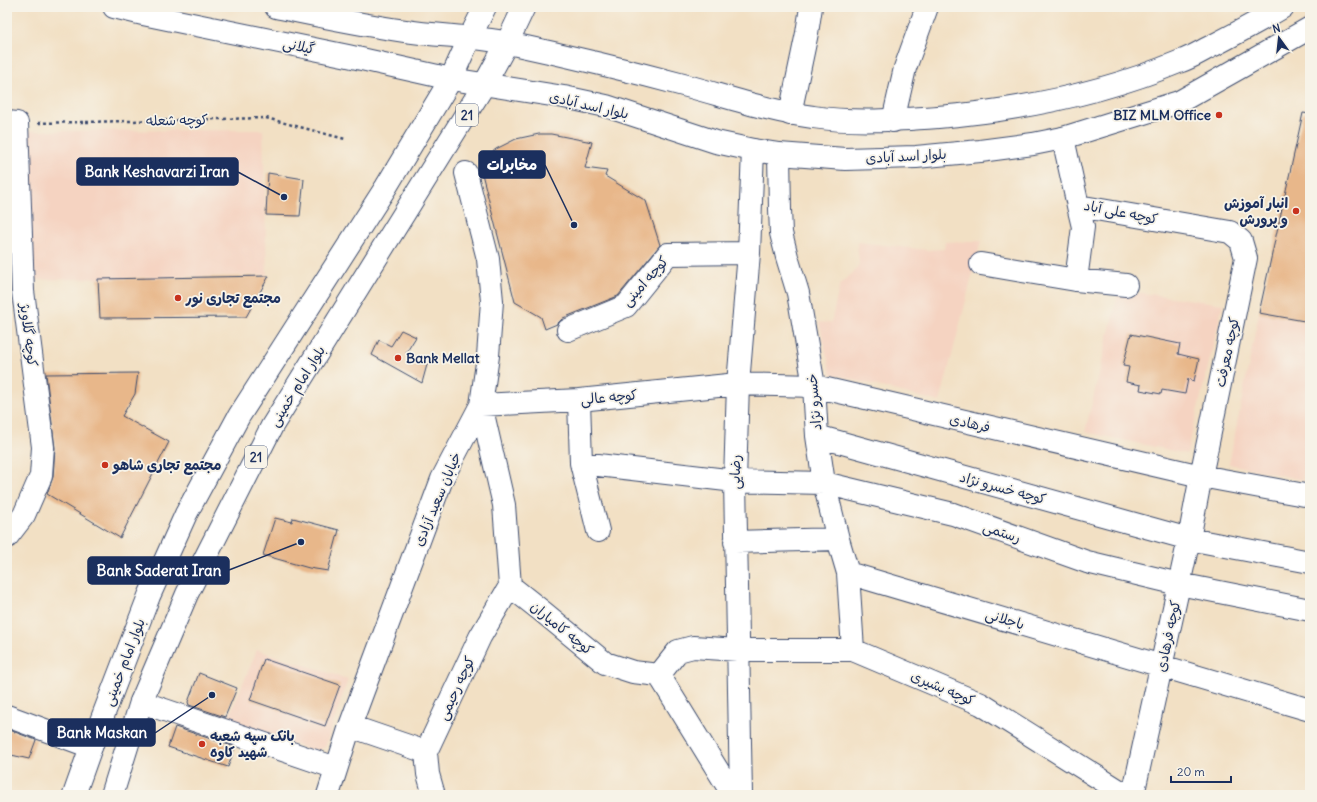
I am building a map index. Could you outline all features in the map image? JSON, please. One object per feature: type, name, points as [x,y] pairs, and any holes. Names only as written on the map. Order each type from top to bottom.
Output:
[{"type":"street","name":"گیلانی","points":[[114,7],[484,85]]},
{"type":"street","points":[[276,7],[345,14],[407,31],[470,37],[507,43],[664,80],[790,114],[841,120],[893,121],[966,115],[1009,108],[1062,99],[1119,84],[1183,61],[1260,21],[1283,7]]},
{"type":"street","name":"بلوار امام خمینی","points":[[74,795],[149,596],[186,514],[240,416],[386,187],[451,79],[485,7]]},
{"type":"street","name":"21","points":[[507,43],[524,7]]},
{"type":"street","points":[[790,114],[808,33],[811,7]]},
{"type":"street","points":[[893,121],[905,68],[927,7]]},
{"type":"street","name":"بلوار اسد آبادی","points":[[484,85],[564,97],[606,106],[716,142],[753,150],[845,160],[916,157],[980,151],[1033,144],[1063,138],[1179,102],[1310,28]]},
{"type":"street","name":"بلوار امام خمینی","points":[[112,795],[141,702],[187,594],[272,426],[484,85],[507,43]]},
{"type":"street","name":"کوچه گلاویژ","points":[[7,536],[24,515],[41,476],[43,447],[23,292],[12,123]]},
{"type":"street","name":"کوچه علی آباد","points":[[1063,138],[1078,206],[1230,232]]},
{"type":"street","name":"رضایی","points":[[741,795],[734,481],[738,384],[749,253],[753,150]]},
{"type":"street","name":"خسرو نژاد","points":[[779,154],[782,233],[787,257],[798,293],[814,386],[817,436],[824,483],[848,573],[852,650]]},
{"type":"street","name":"خیابان سعید آزادی","points":[[328,795],[350,726],[442,479],[481,405],[488,356],[492,301],[488,259],[466,173]]},
{"type":"street","points":[[1076,280],[1083,227],[1078,206]]},
{"type":"street","name":"کوچه معرفت","points":[[1201,476],[1246,258],[1241,241],[1230,232]]},
{"type":"street","name":"کوچه امینی","points":[[568,330],[626,306],[668,254],[749,253]]},
{"type":"street","points":[[981,264],[1076,280],[1126,285]]},
{"type":"street","name":"فرهادی","points":[[738,384],[814,386],[1201,476],[1310,496]]},
{"type":"street","name":"کوچه عالی","points":[[481,405],[579,400],[738,384]]},
{"type":"street","points":[[579,400],[581,463],[598,531]]},
{"type":"street","points":[[481,405],[504,505],[510,586]]},
{"type":"street","name":"کوچه خسرو نژاد","points":[[817,436],[1189,539],[1310,562]]},
{"type":"street","name":"رستمی","points":[[581,463],[734,481],[824,483],[953,514],[1087,562],[1179,584],[1310,610]]},
{"type":"street","name":"کوچه فرهادی","points":[[1133,795],[1189,539],[1201,476]]},
{"type":"street","points":[[736,542],[838,539]]},
{"type":"street","name":"باجلانی","points":[[848,573],[1161,666]]},
{"type":"street","name":"کوچه کامیاران","points":[[510,586],[605,663],[633,672],[659,675]]},
{"type":"street","name":"کوچه رحیمی","points":[[426,752],[480,637],[510,586]]},
{"type":"street","name":"کوچه بشیری","points":[[659,675],[678,651],[693,647],[738,650],[852,650],[981,704],[1126,795]]},
{"type":"street","points":[[1161,666],[1310,710]]},
{"type":"street","points":[[659,675],[733,795]]},
{"type":"street","points":[[141,702],[336,768]]},
{"type":"street","points":[[7,716],[91,747]]},
{"type":"street","points":[[350,726],[426,752],[428,774],[434,795]]},
{"type":"path","name":"کوچه شعله","points":[[12,123],[266,118],[345,139]]},
{"type":"shaded area","points":[[263,130],[267,275],[27,280],[26,131]]},
{"type":"shaded area","points":[[981,241],[940,402],[831,374],[819,322],[831,323],[840,284],[855,271],[859,264],[857,242],[927,250],[944,249],[945,242]]},
{"type":"shaded area","points":[[1119,290],[1223,304],[1187,454],[1085,432]]},
{"type":"shaded area","points":[[1259,313],[1310,323],[1310,442],[1302,480],[1229,464]]},
{"type":"shaded area","points":[[1310,447],[1310,482],[1303,480]]},
{"type":"shaded area","points":[[257,650],[348,679],[325,747],[316,752],[227,721]]},
{"type":"building","name":"انبار آموزش و پرورش","points":[[1303,113],[1310,114],[1310,322],[1259,313]]},
{"type":"building","points":[[539,134],[551,134],[592,142],[585,168],[607,171],[605,176],[646,201],[660,245],[618,296],[563,318],[557,324],[545,329],[541,317],[515,302],[480,166],[486,157],[496,149],[516,139]]},
{"type":"building","points":[[268,173],[304,179],[300,216],[266,215]]},
{"type":"building","name":"مجتمع تجاری نور","points":[[269,276],[246,317],[100,318],[98,279]]},
{"type":"building","name":"Bank Mellat","points":[[401,330],[416,337],[406,353],[428,361],[422,383],[372,355],[379,340],[391,346]]},
{"type":"building","points":[[1131,334],[1180,344],[1178,354],[1199,359],[1194,381],[1188,379],[1185,394],[1162,390],[1161,394],[1140,390],[1141,385],[1126,382],[1129,367],[1123,366]]},
{"type":"building","name":"مجتمع تجاری شاهو","points":[[138,373],[135,394],[122,416],[169,442],[120,538],[47,494],[53,477],[55,448],[46,374]]},
{"type":"building","points":[[275,518],[292,522],[293,518],[339,530],[328,571],[309,568],[263,555]]},
{"type":"building","points":[[264,659],[340,685],[325,726],[250,700]]},
{"type":"building","points":[[199,673],[237,688],[225,717],[189,705],[188,702]]},
{"type":"building","name":"بانک سپه شعبه شهید کاوه","points":[[175,727],[235,747],[228,767],[168,747]]},
{"type":"building","points":[[7,729],[36,740],[29,759],[7,754]]},
{"type":"place","name":"BIZ MLM Office","points":[[1219,115]]},
{"type":"place","name":"Bank Keshavarzi Iran","points":[[284,197]]},
{"type":"place","name":"انبار آموزش و پرورش","points":[[1296,211]]},
{"type":"place","name":"مخابرات","points":[[574,225]]},
{"type":"place","name":"مجتمع تجاری نور","points":[[178,298]]},
{"type":"place","name":"Bank Mellat","points":[[398,358]]},
{"type":"place","name":"مجتمع تجاری شاهو","points":[[105,465]]},
{"type":"place","name":"Bank Saderat Iran","points":[[301,542]]},
{"type":"place","name":"Bank Maskan","points":[[212,695]]},
{"type":"place","name":"بانک سپه شعبه شهید کاوه","points":[[202,744]]}]
